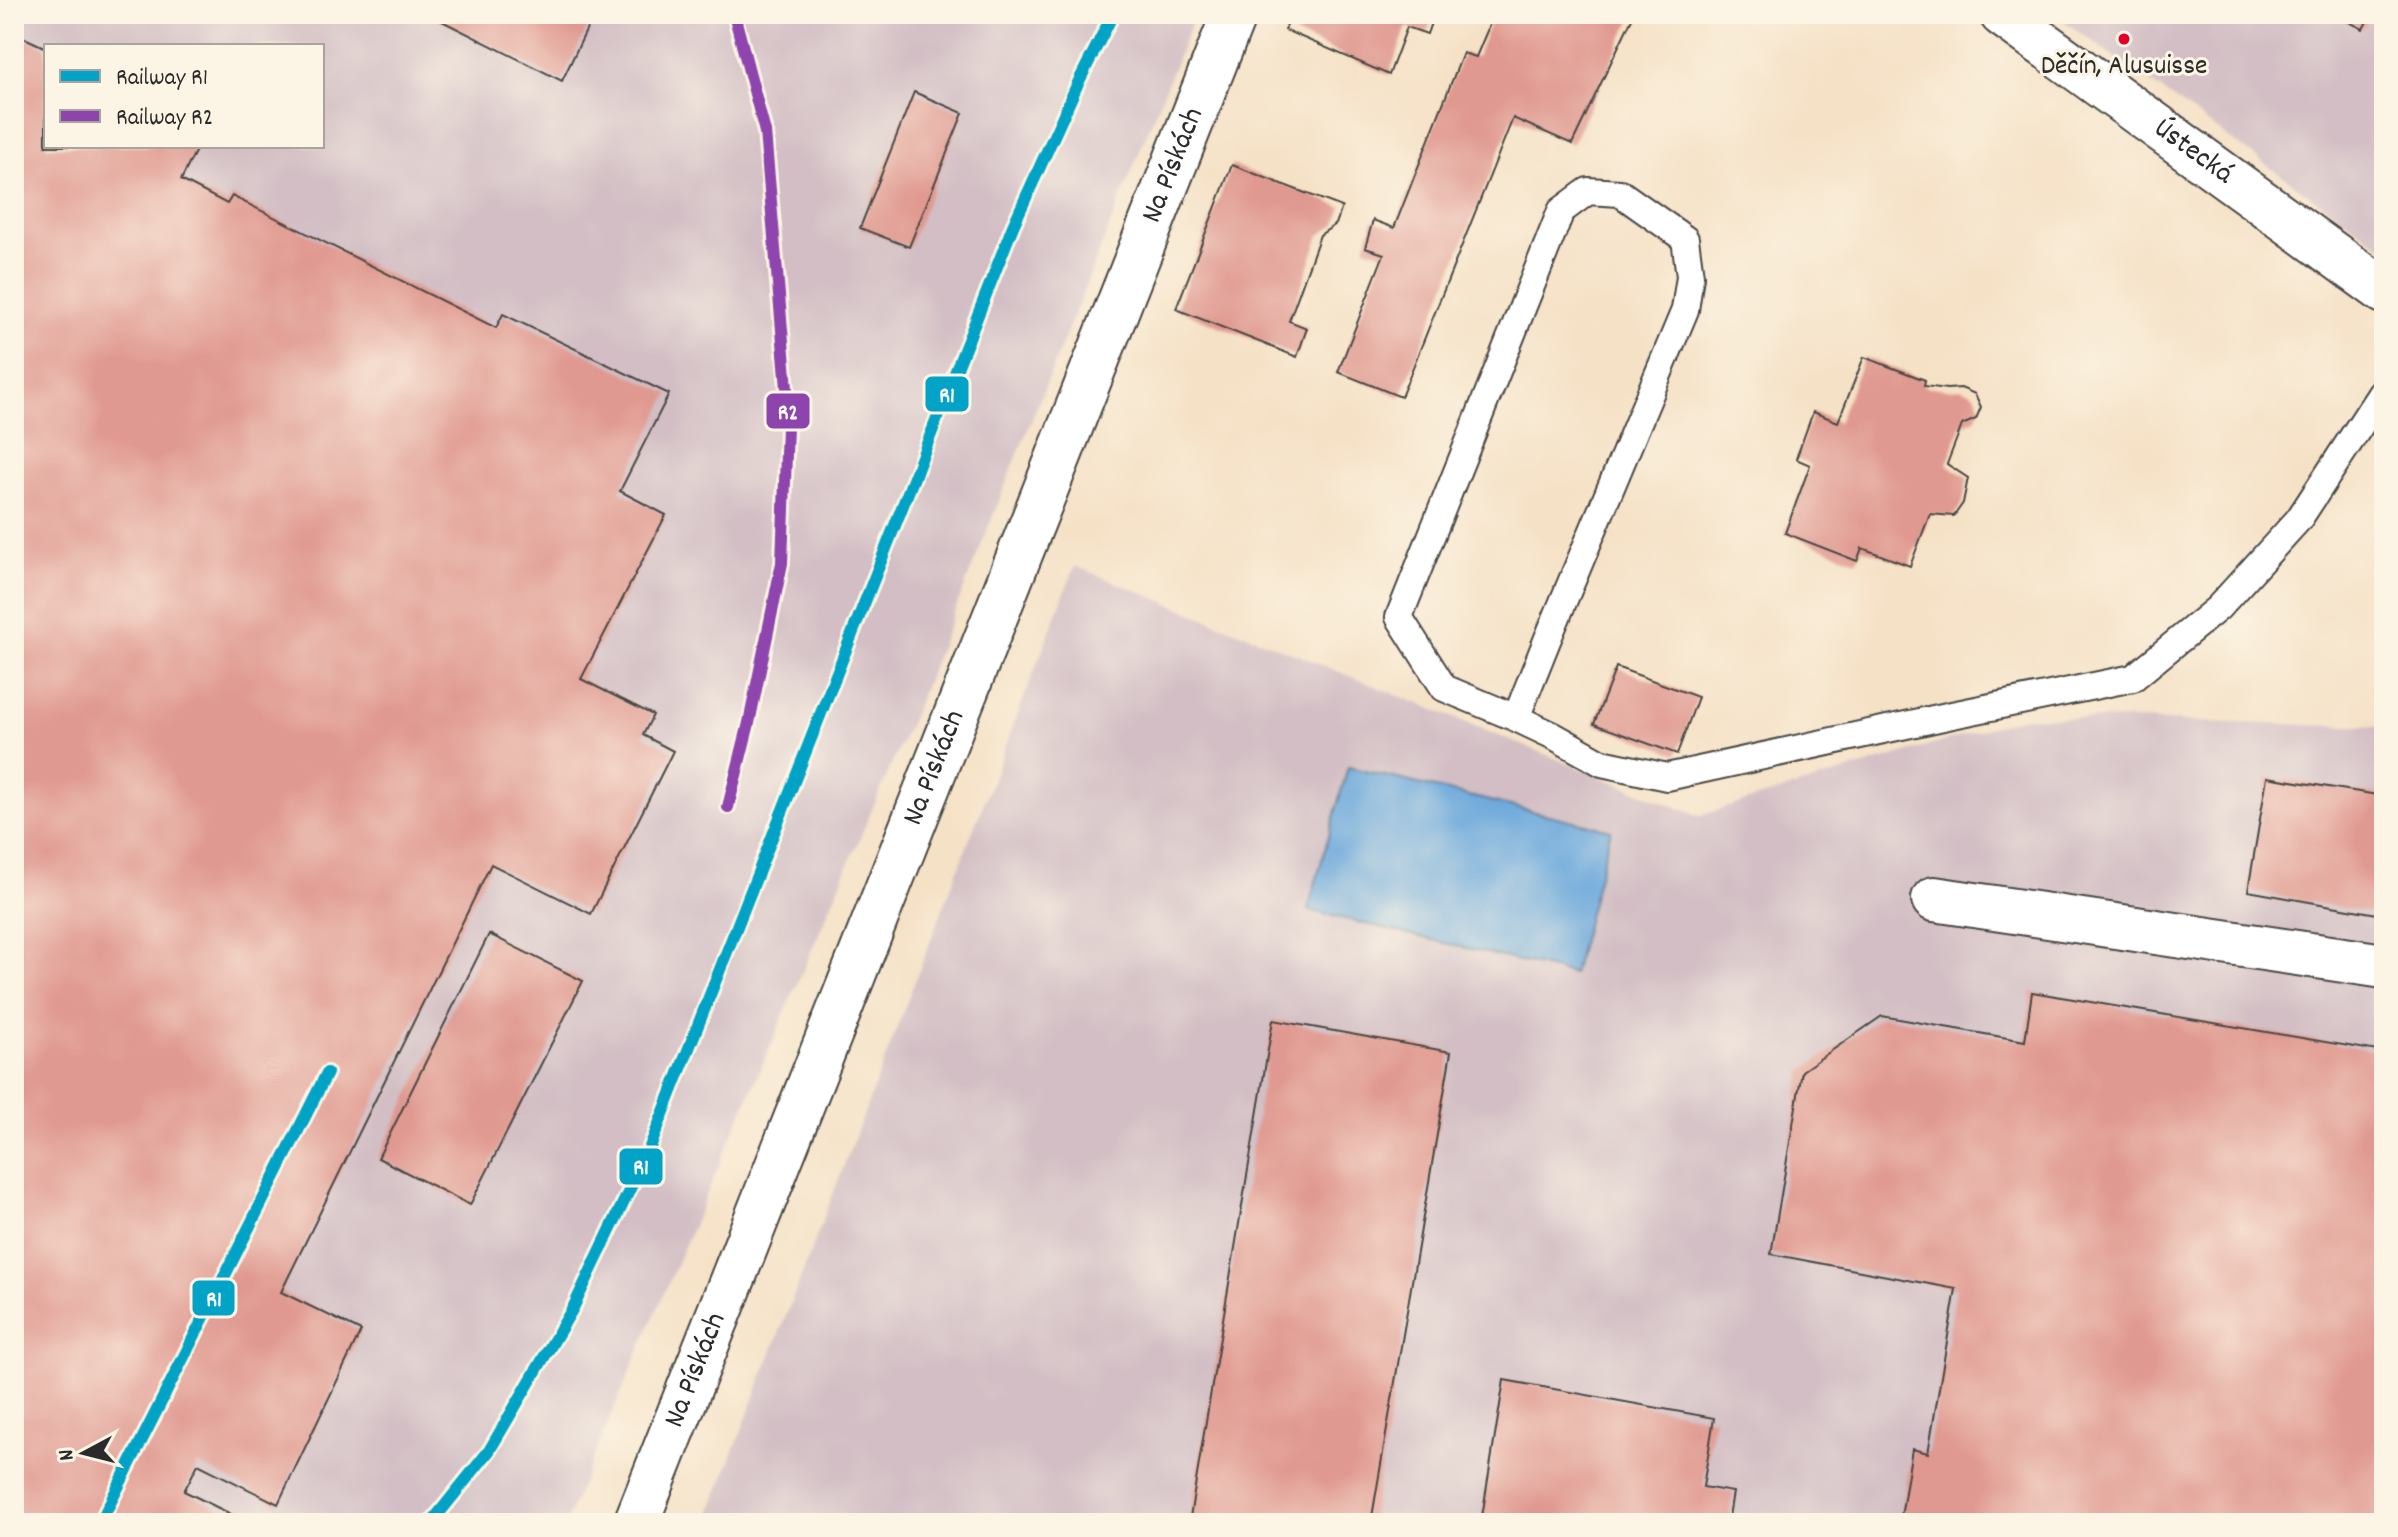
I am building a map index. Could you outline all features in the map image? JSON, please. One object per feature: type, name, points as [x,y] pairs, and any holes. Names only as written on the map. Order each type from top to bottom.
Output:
[{"type":"street","name":"Na Pískách","points":[[636,1523],[1234,14]]},
{"type":"street","name":"Ústecká","points":[[2002,14],[2384,291]]},
{"type":"street","points":[[1934,899],[2384,966]]},
{"type":"lane","points":[[1516,718],[1685,310],[1690,276],[1685,239],[1620,193],[1588,191],[1561,211],[1399,617],[1444,688],[1554,736],[1602,763],[1667,777],[2133,678],[2218,608],[2299,519],[2384,389]]},
{"type":"shaded area","points":[[14,14],[1195,14],[912,717],[565,1523],[14,1523]]},
{"type":"shaded area","points":[[2054,14],[2384,14],[2384,248]]},
{"type":"shaded area","points":[[1075,566],[1699,816],[2024,717],[2384,727],[2384,1523],[706,1523]]},
{"type":"water","points":[[1348,767],[1611,830],[1573,974],[1308,910]]},
{"type":"building","points":[[428,14],[594,14],[562,81]]},
{"type":"building","points":[[1291,14],[1434,14],[1427,34],[1407,27],[1389,75],[1285,30]]},
{"type":"building","points":[[1494,14],[1634,14],[1572,144],[1513,118],[1401,397],[1338,372],[1384,254],[1365,248],[1373,220],[1394,228],[1463,53],[1476,57]]},
{"type":"building","points":[[2333,14],[2371,14],[2363,29]]},
{"type":"building","points":[[14,33],[44,47],[44,148],[197,148],[181,180],[227,204],[232,196],[496,328],[503,314],[669,394],[620,491],[666,515],[581,679],[653,715],[643,735],[673,751],[591,914],[491,864],[281,1292],[361,1331],[278,1504],[198,1464],[184,1491],[249,1523],[14,1523]]},
{"type":"building","points":[[914,92],[963,113],[909,247],[860,228]]},
{"type":"building","points":[[1232,165],[1342,207],[1336,224],[1320,235],[1289,321],[1307,328],[1297,357],[1176,309]]},
{"type":"building","points":[[1864,357],[1925,380],[1924,386],[1961,388],[1975,394],[1981,407],[1976,419],[1962,425],[1947,464],[1968,478],[1963,503],[1954,516],[1930,514],[1910,566],[1862,548],[1857,561],[1785,533],[1810,465],[1796,459],[1813,412],[1838,422]]},
{"type":"building","points":[[1616,667],[1698,697],[1677,754],[1594,724]]},
{"type":"building","points":[[2267,777],[2384,796],[2383,915],[2248,891]]},
{"type":"building","points":[[489,934],[583,981],[470,1205],[378,1158]]},
{"type":"building","points":[[2032,992],[2384,1052],[2384,1523],[1900,1523],[1912,1449],[1928,1453],[1956,1289],[1771,1254],[1802,1071],[1882,1016],[2025,1041]]},
{"type":"building","points":[[1273,1020],[1451,1052],[1371,1523],[1189,1523]]},
{"type":"building","points":[[1504,1380],[1714,1418],[1703,1487],[1733,1492],[1728,1523],[1481,1523]]},
{"type":"rail line","name":"R2","points":[[728,807],[782,563],[788,400],[765,132],[734,14]]},
{"type":"rail line","name":"R1","points":[[431,1523],[489,1451],[573,1308],[650,1147],[1013,226],[1113,14]]},
{"type":"rail line","name":"R1","points":[[100,1523],[327,1073]]},
{"type":"place","name":"Děčín, Alusuisse","points":[[2124,39]]}]
